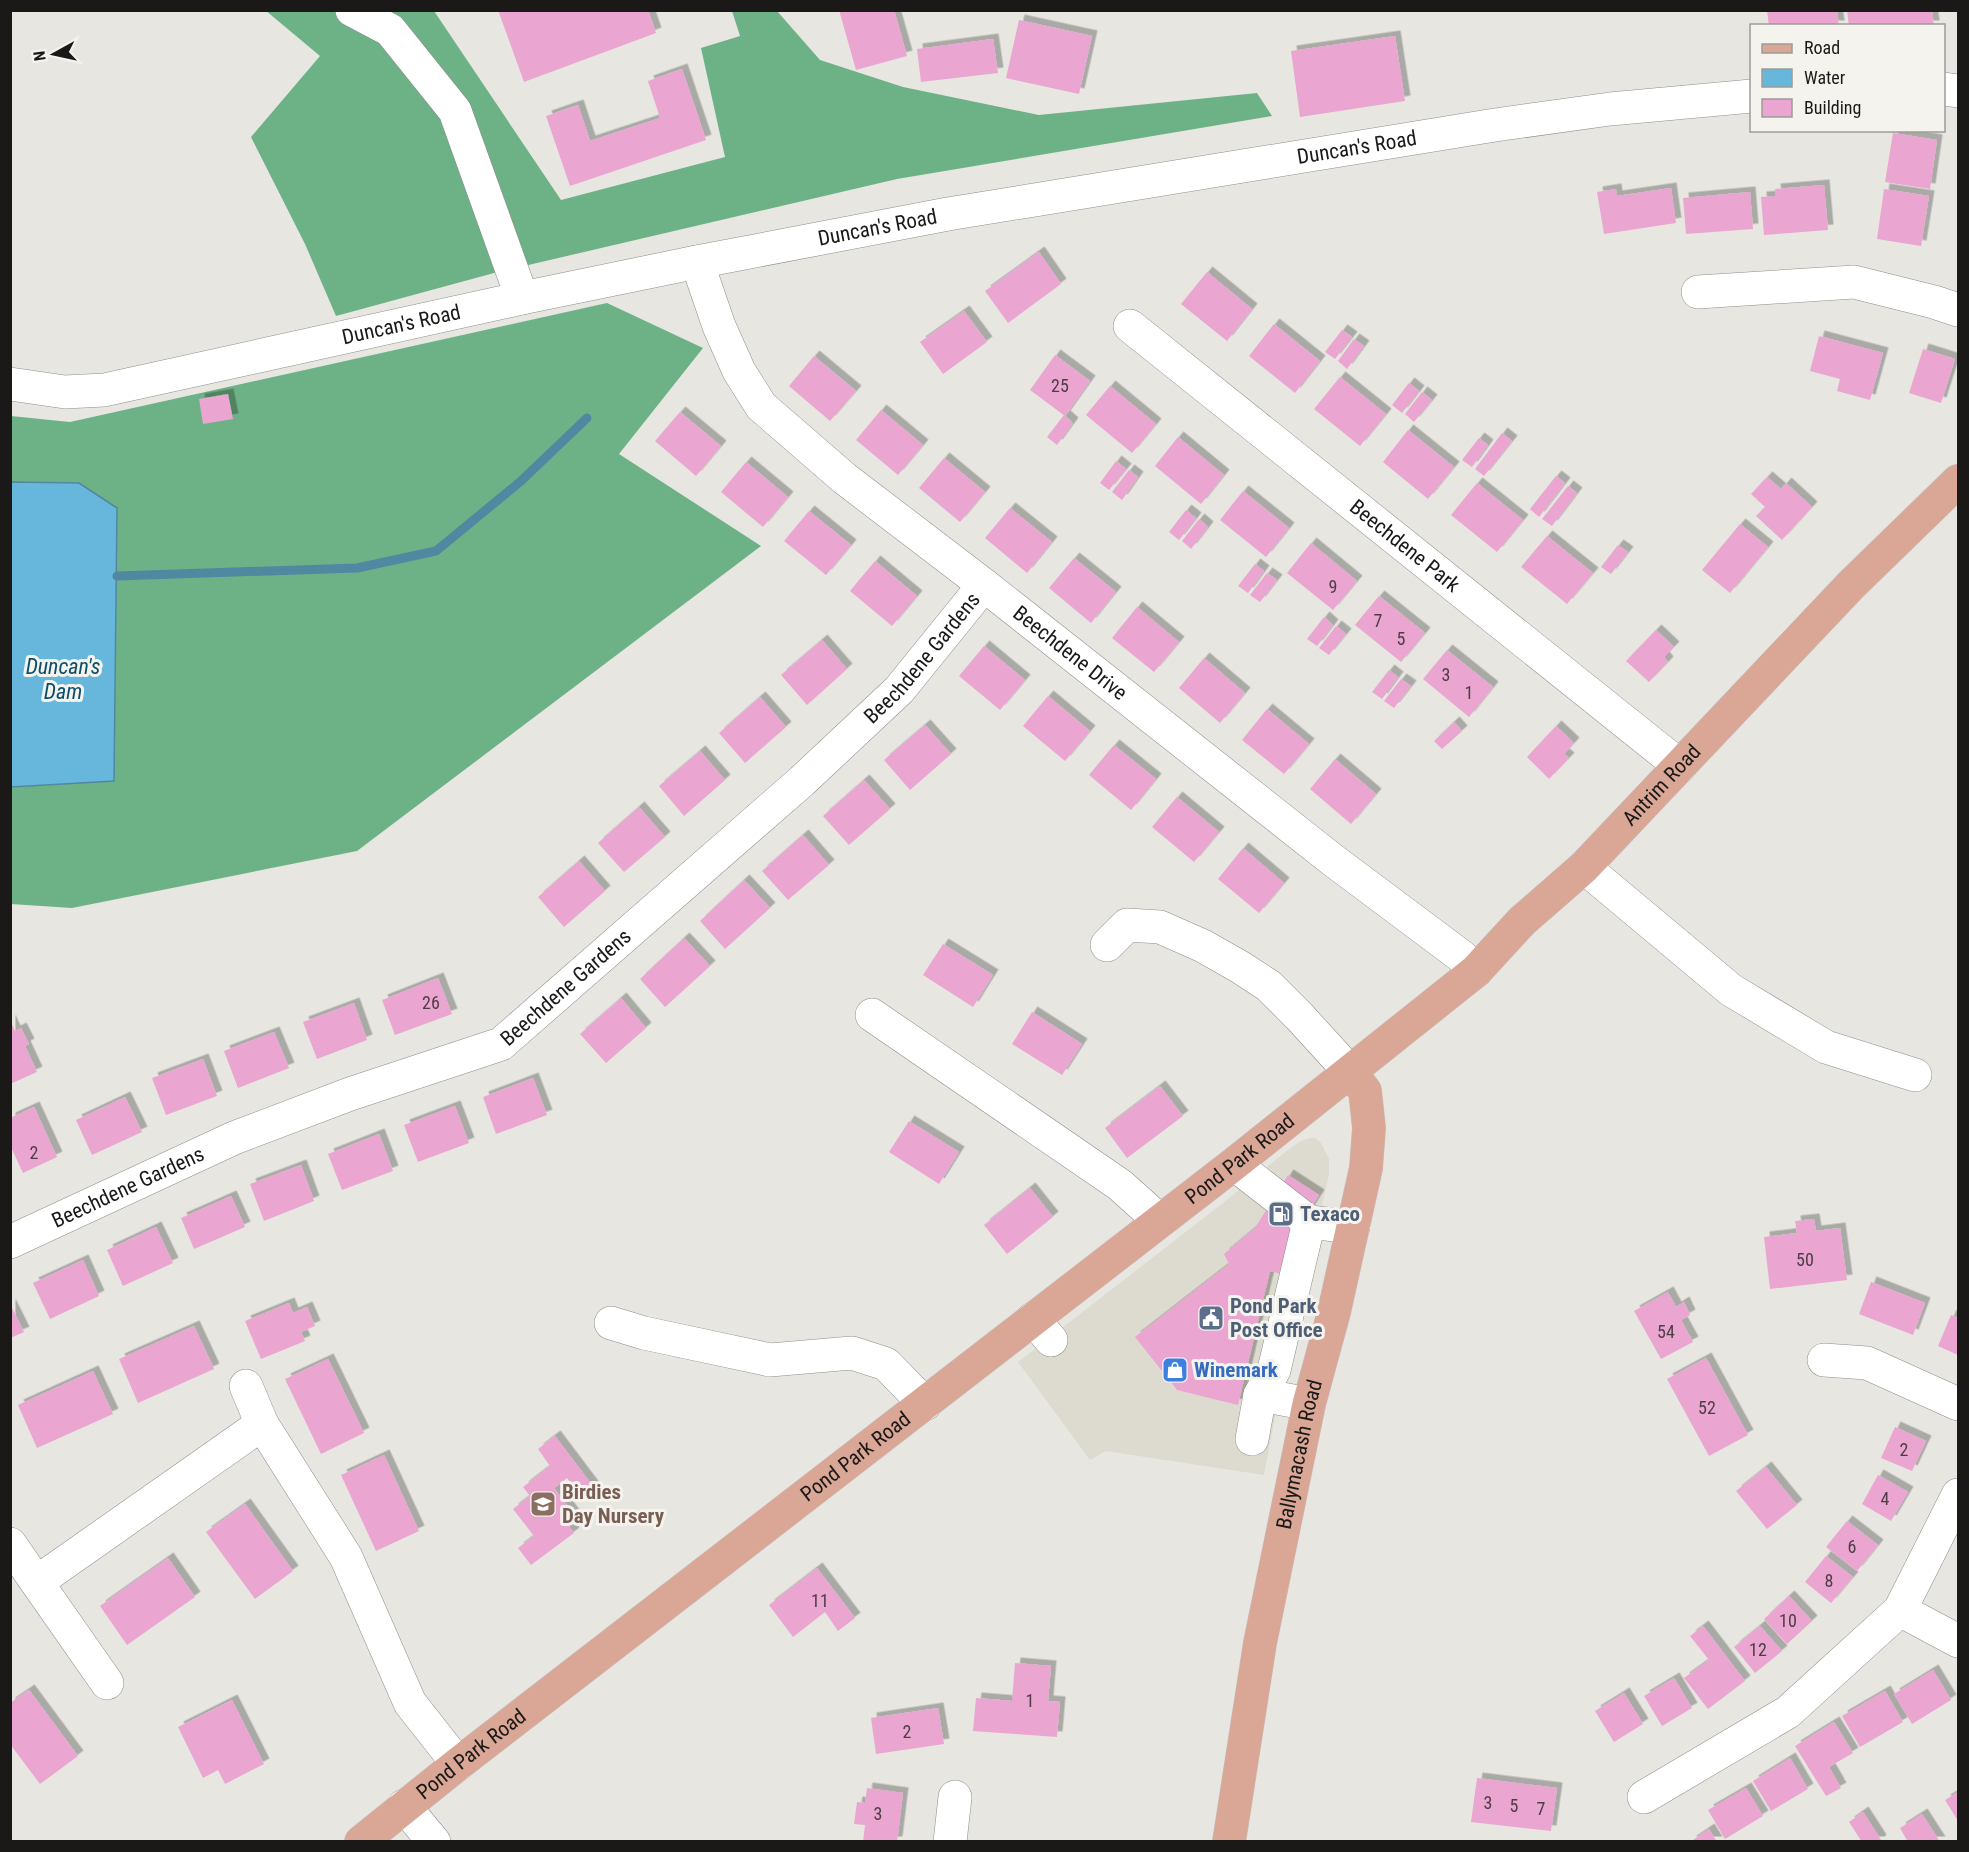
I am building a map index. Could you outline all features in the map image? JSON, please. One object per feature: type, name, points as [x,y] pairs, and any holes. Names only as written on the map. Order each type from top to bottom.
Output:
[{"type":"main road","name":"Antrim Road","points":[[1350,1072],[1476,971],[1522,921],[1584,867],[1851,585],[1959,481]]},
{"type":"main road","name":"Pond Park Road","points":[[361,1842],[458,1764],[925,1404],[1042,1330],[1160,1221],[1350,1072]]},
{"type":"main road","name":"Ballymacash Road","points":[[1229,1842],[1260,1643],[1309,1404],[1334,1312],[1366,1168],[1369,1128],[1365,1091],[1350,1072]]},
{"type":"street","points":[[352,10],[390,30],[455,111],[522,298]]},
{"type":"street","name":"Duncan's Road","points":[[10,384],[65,392],[104,390],[522,298],[960,212],[1494,125],[1610,109],[1750,96]]},
{"type":"street","name":"Beechdene Drive","points":[[698,262],[719,326],[739,371],[761,406],[844,478],[984,585],[1334,861],[1461,956],[1476,971]]},
{"type":"street","points":[[1698,292],[1854,282],[1959,310]]},
{"type":"street","name":"Beechdene Park","points":[[1130,326],[1680,766]]},
{"type":"street","name":"Beechdene Gardens","points":[[10,1242],[234,1138],[350,1094],[501,1044],[802,781],[899,690],[984,585]]},
{"type":"street","points":[[1584,867],[1731,990],[1826,1047],[1915,1075]]},
{"type":"street","points":[[1107,945],[1126,925],[1160,927],[1203,945],[1269,986],[1350,1072]]},
{"type":"street","points":[[872,1015],[1120,1185],[1160,1221]]},
{"type":"street","points":[[1234,1164],[1309,1222],[1353,1227]]},
{"type":"street","points":[[1252,1439],[1260,1395],[1274,1370],[1309,1222]]},
{"type":"street","points":[[611,1323],[644,1333],[770,1360],[852,1353],[886,1364],[925,1404]]},
{"type":"street","points":[[1824,1360],[1868,1363],[1959,1404]]},
{"type":"street","points":[[246,1386],[262,1424],[346,1557],[410,1703],[458,1764]]},
{"type":"street","points":[[1260,1395],[1309,1404]]},
{"type":"street","points":[[37,1582],[262,1424]]},
{"type":"street","points":[[1644,1797],[1788,1712],[1900,1610],[1959,1496]]},
{"type":"street","points":[[10,1544],[107,1683]]},
{"type":"street","points":[[1900,1610],[1959,1641]]},
{"type":"street","points":[[950,1842],[955,1797]]},
{"type":"street","points":[[404,1806],[434,1842]]},
{"type":"shaded area","points":[[1310,1138],[1315,1138],[1321,1143],[1329,1159],[1329,1174],[1283,1375],[1264,1475],[1106,1451],[1090,1460],[1018,1362],[1289,1149]]},
{"type":"green space","points":[[265,10],[434,11],[561,200],[725,157],[701,48],[740,36],[732,11],[777,11],[820,60],[903,87],[1039,115],[1257,93],[1272,116],[897,179],[494,273],[336,316],[305,244],[251,137],[320,56]]},
{"type":"green space","points":[[607,303],[703,348],[619,454],[761,546],[357,851],[72,908],[11,904],[11,787],[114,781],[79,483],[11,482],[11,416],[70,422]]},
{"type":"water","name":"Duncan's Dam","points":[[11,482],[79,483],[117,508],[114,781],[11,787]]},
{"type":"building","points":[[498,10],[648,10],[656,33],[524,82]]},
{"type":"building","points":[[839,10],[894,10],[907,56],[856,70]]},
{"type":"building","points":[[1767,10],[1837,10],[1839,24],[1769,24]]},
{"type":"building","points":[[1847,10],[1932,10],[1934,24],[1849,24]]},
{"type":"building","points":[[1019,20],[1092,36],[1079,94],[1006,78]]},
{"type":"building","points":[[1395,36],[1405,101],[1300,117],[1291,51]]},
{"type":"building","points":[[993,39],[998,73],[921,82],[917,49]]},
{"type":"building","points":[[682,69],[706,140],[570,186],[546,116],[578,105],[590,141],[660,118],[648,81]]},
{"type":"building","points":[[1893,133],[1937,140],[1930,189],[1885,182]]},
{"type":"building","points":[[1824,185],[1828,230],[1764,235],[1761,197],[1776,196],[1775,189]]},
{"type":"building","points":[[1671,188],[1676,223],[1604,234],[1597,192],[1616,189],[1617,196]]},
{"type":"building","points":[[1884,189],[1929,196],[1921,246],[1877,239]]},
{"type":"building","points":[[1750,192],[1753,229],[1686,234],[1683,198]]},
{"type":"building","points":[[1039,252],[1061,284],[1008,323],[985,291]]},
{"type":"building","points":[[1207,272],[1252,309],[1227,341],[1181,304]]},
{"type":"building","points":[[964,311],[987,342],[943,374],[920,342]]},
{"type":"building","points":[[1274,324],[1320,361],[1295,393],[1249,356]]},
{"type":"building","points":[[1342,330],[1352,337],[1335,359],[1325,352]]},
{"type":"building","points":[[1819,336],[1883,353],[1870,400],[1837,391],[1840,379],[1810,371]]},
{"type":"building","points":[[1354,339],[1364,346],[1347,369],[1338,361]]},
{"type":"building","points":[[1923,349],[1955,359],[1941,403],[1909,393]]},
{"type":"building","points":[[1055,355],[1090,381],[1065,416],[1030,390]]},
{"type":"building","points":[[814,356],[856,391],[830,421],[789,386]]},
{"type":"building","points":[[1340,377],[1386,414],[1360,446],[1314,409]]},
{"type":"building","points":[[1409,383],[1419,391],[1402,413],[1392,405]]},
{"type":"building","points":[[1110,386],[1156,424],[1132,453],[1086,415]]},
{"type":"building","points":[[1422,392],[1432,400],[1414,422],[1405,414]]},
{"type":"building","points":[[228,394],[233,419],[203,424],[199,399]]},
{"type":"building","points":[[881,410],[923,445],[898,475],[856,440]]},
{"type":"building","points":[[680,412],[721,446],[696,476],[655,441]]},
{"type":"building","points":[[1064,415],[1073,423],[1057,445],[1047,437]]},
{"type":"building","points":[[1408,430],[1454,467],[1428,499],[1383,462]]},
{"type":"building","points":[[1502,433],[1512,441],[1484,476],[1475,469]]},
{"type":"building","points":[[1178,437],[1224,475],[1201,504],[1155,466]]},
{"type":"building","points":[[1479,438],[1488,445],[1472,467],[1462,460]]},
{"type":"building","points":[[944,458],[985,492],[960,522],[919,488]]},
{"type":"building","points":[[1116,461],[1126,469],[1109,490],[1100,483]]},
{"type":"building","points":[[746,462],[788,497],[763,527],[721,492]]},
{"type":"building","points":[[1129,470],[1138,477],[1122,500],[1112,492]]},
{"type":"building","points":[[1556,476],[1565,483],[1539,517],[1530,509]]},
{"type":"building","points":[[1767,477],[1781,489],[1786,483],[1812,507],[1782,540],[1756,516],[1765,507],[1751,494]]},
{"type":"building","points":[[1477,483],[1523,520],[1497,552],[1451,515]]},
{"type":"building","points":[[1568,486],[1577,493],[1552,526],[1542,519]]},
{"type":"building","points":[[1243,491],[1289,528],[1266,557],[1220,520]]},
{"type":"building","points":[[1010,508],[1052,542],[1027,573],[985,538]]},
{"type":"building","points":[[1186,510],[1196,518],[1179,540],[1169,532]]},
{"type":"building","points":[[809,511],[851,545],[826,575],[784,541]]},
{"type":"building","points":[[1199,519],[1208,527],[1191,549],[1182,541]]},
{"type":"building","points":[[1740,524],[1768,547],[1730,593],[1702,570]]},
{"type":"building","points":[[1547,536],[1593,573],[1567,604],[1521,567]]},
{"type":"building","points":[[1311,543],[1357,581],[1333,610],[1287,573]]},
{"type":"building","points":[[1618,545],[1628,552],[1611,574],[1601,567]]},
{"type":"building","points":[[1074,558],[1116,592],[1091,623],[1049,588]]},
{"type":"building","points":[[875,561],[917,596],[892,626],[850,591]]},
{"type":"building","points":[[1255,564],[1264,571],[1248,593],[1238,586]]},
{"type":"building","points":[[1267,573],[1277,580],[1260,602],[1250,595]]},
{"type":"building","points":[[1379,596],[1425,633],[1401,662],[1355,625]]},
{"type":"building","points":[[1137,607],[1179,642],[1154,672],[1112,638]]},
{"type":"building","points":[[1324,617],[1333,625],[1317,646],[1307,639]]},
{"type":"building","points":[[1336,626],[1346,634],[1329,655],[1319,648]]},
{"type":"building","points":[[1656,630],[1674,647],[1664,657],[1668,662],[1649,682],[1626,661]]},
{"type":"building","points":[[822,640],[847,669],[807,705],[781,675]]},
{"type":"building","points":[[984,646],[1025,680],[1000,710],[959,676]]},
{"type":"building","points":[[1447,650],[1493,687],[1469,717],[1423,679]]},
{"type":"building","points":[[1204,658],[1245,693],[1220,723],[1179,688]]},
{"type":"building","points":[[1389,670],[1398,677],[1382,699],[1372,692]]},
{"type":"building","points":[[1401,679],[1411,686],[1394,708],[1384,701]]},
{"type":"building","points":[[1048,696],[1090,731],[1065,761],[1023,726]]},
{"type":"building","points":[[760,697],[786,727],[745,763],[719,733]]},
{"type":"building","points":[[1267,709],[1309,744],[1284,774],[1242,740]]},
{"type":"building","points":[[1454,722],[1462,731],[1442,749],[1434,741]]},
{"type":"building","points":[[925,725],[951,754],[910,790],[884,760]]},
{"type":"building","points":[[1556,726],[1574,743],[1564,754],[1569,758],[1549,779],[1527,757]]},
{"type":"building","points":[[1114,745],[1156,779],[1131,810],[1089,775]]},
{"type":"building","points":[[700,751],[725,780],[684,816],[659,786]]},
{"type":"building","points":[[1335,759],[1376,794],[1351,824],[1310,789]]},
{"type":"building","points":[[864,780],[890,809],[849,845],[823,816]]},
{"type":"building","points":[[1177,797],[1219,832],[1194,862],[1152,827]]},
{"type":"building","points":[[639,807],[665,837],[624,872],[598,843]]},
{"type":"building","points":[[803,835],[829,865],[788,900],[762,871]]},
{"type":"building","points":[[1243,848],[1284,883],[1259,913],[1218,879]]},
{"type":"building","points":[[579,861],[605,891],[564,927],[538,897]]},
{"type":"building","points":[[744,880],[770,908],[725,949],[700,921]]},
{"type":"building","points":[[684,938],[710,966],[665,1007],[640,979]]},
{"type":"building","points":[[943,944],[993,975],[973,1007],[923,975]]},
{"type":"building","points":[[438,978],[452,1014],[395,1035],[382,1000]]},
{"type":"building","points":[[621,998],[646,1028],[606,1063],[580,1034]]},
{"type":"building","points":[[354,1003],[367,1040],[317,1059],[303,1022]]},
{"type":"building","points":[[1032,1012],[1082,1044],[1062,1075],[1012,1044]]},
{"type":"building","points":[[10,1020],[15,1031],[21,1028],[29,1044],[25,1046],[37,1072],[10,1084]]},
{"type":"building","points":[[274,1032],[289,1068],[238,1088],[224,1051]]},
{"type":"building","points":[[203,1059],[217,1096],[166,1115],[152,1078]]},
{"type":"building","points":[[533,1078],[547,1115],[496,1134],[483,1097]]},
{"type":"building","points":[[1160,1086],[1183,1116],[1127,1158],[1105,1128]]},
{"type":"building","points":[[125,1097],[142,1132],[92,1155],[76,1120]]},
{"type":"building","points":[[455,1106],[469,1143],[418,1162],[404,1125]]},
{"type":"building","points":[[34,1107],[57,1157],[23,1173],[10,1145],[10,1118]]},
{"type":"building","points":[[909,1121],[959,1152],[939,1184],[889,1152]]},
{"type":"building","points":[[379,1134],[393,1171],[342,1190],[328,1154]]},
{"type":"building","points":[[301,1165],[314,1201],[264,1221],[250,1184]]},
{"type":"building","points":[[1288,1175],[1319,1195],[1286,1247],[1282,1274],[1270,1271],[1238,1405],[1177,1390],[1135,1337],[1229,1264],[1224,1254],[1255,1228]]},
{"type":"building","points":[[1030,1188],[1053,1217],[1007,1254],[984,1225]]},
{"type":"building","points":[[231,1196],[245,1227],[194,1249],[181,1218]]},
{"type":"building","points":[[1814,1219],[1816,1231],[1840,1228],[1847,1280],[1770,1289],[1764,1237],[1797,1233],[1795,1221]]},
{"type":"building","points":[[156,1227],[173,1263],[123,1286],[107,1250]]},
{"type":"building","points":[[83,1260],[99,1296],[50,1319],[33,1283]]},
{"type":"building","points":[[1871,1282],[1925,1303],[1913,1335],[1859,1314]]},
{"type":"building","points":[[1668,1292],[1676,1307],[1684,1302],[1690,1315],[1681,1320],[1693,1342],[1661,1359],[1634,1311]]},
{"type":"building","points":[[289,1303],[293,1313],[307,1307],[315,1326],[301,1332],[305,1341],[261,1359],[245,1321]]},
{"type":"building","points":[[10,1304],[24,1332],[10,1338]]},
{"type":"building","points":[[1951,1315],[1958,1318],[1958,1355],[1938,1346]]},
{"type":"building","points":[[194,1326],[214,1369],[138,1403],[119,1359]]},
{"type":"building","points":[[1706,1358],[1748,1435],[1709,1456],[1667,1379]]},
{"type":"building","points":[[328,1359],[364,1433],[321,1454],[285,1379]]},
{"type":"building","points":[[93,1371],[113,1414],[37,1448],[18,1405]]},
{"type":"building","points":[[1895,1427],[1926,1441],[1912,1471],[1881,1458]]},
{"type":"building","name":"Birdies Day Nursery","points":[[555,1436],[595,1489],[583,1499],[567,1478],[554,1488],[577,1519],[569,1526],[574,1533],[531,1565],[518,1548],[534,1536],[513,1509],[530,1496],[523,1487],[550,1466],[538,1449]]},
{"type":"building","points":[[384,1455],[419,1531],[376,1551],[341,1475]]},
{"type":"building","points":[[1766,1467],[1797,1505],[1767,1529],[1736,1491]]},
{"type":"building","points":[[1878,1475],[1908,1492],[1891,1521],[1862,1504]]},
{"type":"building","points":[[245,1504],[293,1571],[255,1599],[206,1532]]},
{"type":"building","points":[[1847,1521],[1878,1545],[1857,1571],[1826,1547]]},
{"type":"building","points":[[1826,1556],[1853,1577],[1831,1603],[1805,1582]]},
{"type":"building","points":[[168,1558],[195,1597],[127,1645],[100,1606]]},
{"type":"building","points":[[817,1568],[855,1618],[838,1631],[825,1612],[793,1637],[769,1605]]},
{"type":"building","points":[[1789,1596],[1812,1621],[1787,1644],[1764,1619]]},
{"type":"building","points":[[1703,1626],[1745,1681],[1708,1709],[1684,1678],[1709,1660],[1690,1636]]},
{"type":"building","points":[[1760,1626],[1782,1651],[1755,1673],[1734,1647]]},
{"type":"building","points":[[1015,1663],[1051,1666],[1048,1701],[1060,1702],[1057,1737],[973,1731],[976,1698],[1012,1701]]},
{"type":"building","points":[[1933,1670],[1951,1700],[1912,1724],[1894,1694]]},
{"type":"building","points":[[1674,1678],[1692,1708],[1662,1726],[1644,1696]]},
{"type":"building","points":[[29,1690],[78,1756],[40,1784],[10,1744],[10,1703]]},
{"type":"building","points":[[1885,1691],[1903,1722],[1860,1747],[1842,1716]]},
{"type":"building","points":[[1624,1693],[1643,1724],[1614,1742],[1595,1711]]},
{"type":"building","points":[[232,1700],[264,1764],[225,1784],[218,1770],[203,1778],[178,1727]]},
{"type":"building","points":[[938,1708],[944,1744],[876,1754],[871,1718]]},
{"type":"building","points":[[1834,1722],[1853,1753],[1829,1767],[1841,1788],[1826,1796],[1795,1746]]},
{"type":"building","points":[[1790,1758],[1808,1789],[1771,1811],[1753,1781]]},
{"type":"building","points":[[1477,1778],[1557,1788],[1551,1831],[1471,1822]]},
{"type":"building","points":[[867,1788],[903,1793],[897,1842],[863,1842],[865,1825],[854,1824],[857,1802],[865,1803]]},
{"type":"building","points":[[1746,1788],[1763,1816],[1725,1839],[1708,1810]]},
{"type":"building","points":[[1958,1792],[1958,1821],[1945,1800]]},
{"type":"building","points":[[1863,1812],[1881,1840],[1879,1842],[1862,1842],[1849,1822]]},
{"type":"building","points":[[1922,1814],[1940,1842],[1908,1842],[1900,1828]]},
{"type":"building","points":[[1709,1829],[1717,1842],[1690,1842]]},
{"type":"waterway","points":[[117,576],[357,568],[436,551],[521,481],[587,418]]},
{"type":"place","name":"Texaco","points":[[1281,1214]]},
{"type":"place","name":"Pond Park Post Office","points":[[1211,1318]]},
{"type":"place","name":"Winemark","points":[[1175,1370]]},
{"type":"place","name":"Birdies Day Nursery","points":[[543,1504]]}]
